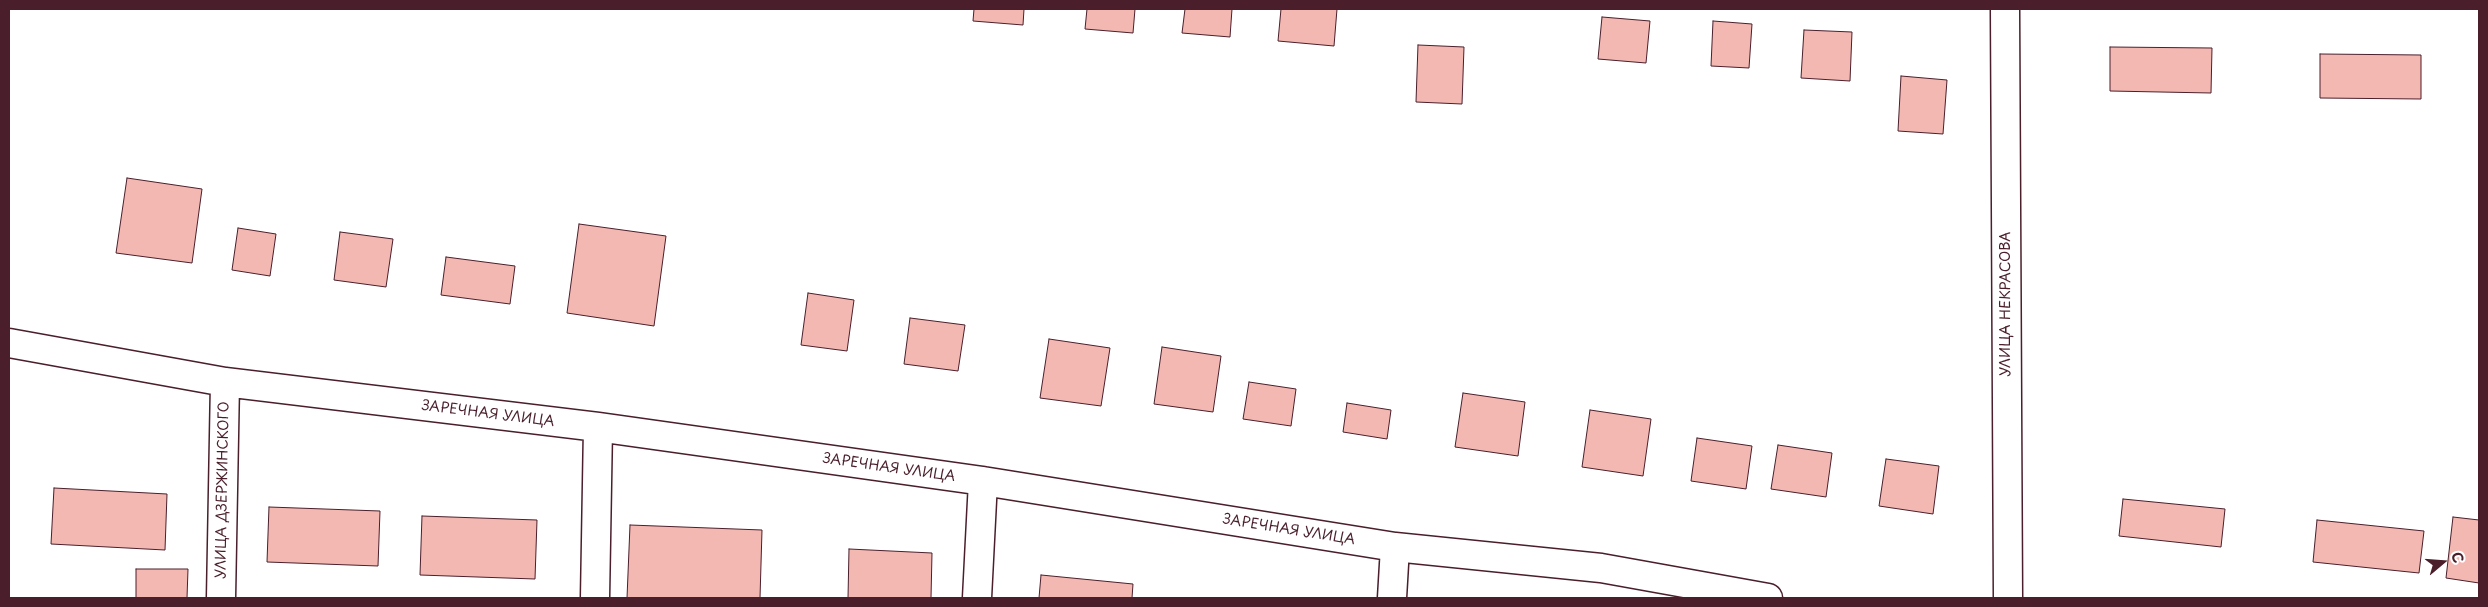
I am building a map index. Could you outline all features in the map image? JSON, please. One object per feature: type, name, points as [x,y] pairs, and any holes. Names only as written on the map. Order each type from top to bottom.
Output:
[{"type":"street","name":"УЛИЦА НЕКРАСОВА","points":[[2005,9],[2008,598]]},
{"type":"street","name":"ЗАРЕЧНАЯ УЛИЦА","points":[[9,343],[225,382],[598,427],[983,481],[1395,547],[1601,568],[1768,598]]},
{"type":"street","name":"УЛИЦА ДЗЕРЖИНСКОГО","points":[[221,598],[225,382]]},
{"type":"street","points":[[595,598],[598,427]]},
{"type":"street","points":[[977,598],[983,481]]},
{"type":"street","points":[[1392,598],[1395,547]]},
{"type":"building","points":[[974,9],[1024,9],[1023,25],[973,21]]},
{"type":"building","points":[[1087,9],[1135,9],[1133,33],[1085,29]]},
{"type":"building","points":[[1185,9],[1232,9],[1230,37],[1182,33]]},
{"type":"building","points":[[1281,9],[1337,9],[1334,46],[1278,41]]},
{"type":"building","points":[[1602,17],[1650,21],[1646,63],[1598,59]]},
{"type":"building","points":[[1713,21],[1752,24],[1749,68],[1711,66]]},
{"type":"building","points":[[1804,30],[1852,32],[1850,81],[1801,78]]},
{"type":"building","points":[[1418,45],[1464,47],[1462,104],[1416,102]]},
{"type":"building","points":[[2110,47],[2212,48],[2211,93],[2110,91]]},
{"type":"building","points":[[2320,54],[2421,55],[2421,99],[2320,98]]},
{"type":"building","points":[[1901,76],[1947,80],[1943,134],[1898,131]]},
{"type":"building","points":[[127,178],[202,189],[192,263],[116,253]]},
{"type":"building","points":[[579,224],[666,236],[654,326],[567,313]]},
{"type":"building","points":[[238,228],[276,234],[270,276],[232,270]]},
{"type":"building","points":[[340,232],[393,239],[386,287],[334,280]]},
{"type":"building","points":[[446,257],[515,266],[510,304],[441,295]]},
{"type":"building","points":[[808,293],[854,300],[847,351],[801,345]]},
{"type":"building","points":[[910,318],[965,325],[958,371],[904,364]]},
{"type":"building","points":[[1049,339],[1110,348],[1101,406],[1040,398]]},
{"type":"building","points":[[1162,347],[1221,356],[1213,412],[1154,404]]},
{"type":"building","points":[[1249,382],[1296,389],[1291,426],[1243,419]]},
{"type":"building","points":[[1463,393],[1525,402],[1518,456],[1455,447]]},
{"type":"building","points":[[1347,403],[1391,410],[1387,439],[1343,432]]},
{"type":"building","points":[[1590,410],[1651,419],[1643,476],[1582,467]]},
{"type":"building","points":[[1697,438],[1752,446],[1746,489],[1691,481]]},
{"type":"building","points":[[1778,445],[1832,453],[1826,497],[1771,489]]},
{"type":"building","points":[[1886,459],[1939,466],[1933,514],[1879,506]]},
{"type":"building","points":[[54,488],[167,494],[165,550],[51,544]]},
{"type":"building","points":[[2123,499],[2225,509],[2221,547],[2119,536]]},
{"type":"building","points":[[269,507],[380,511],[378,566],[267,562]]},
{"type":"building","points":[[422,516],[537,520],[535,579],[420,575]]},
{"type":"building","points":[[2453,517],[2479,520],[2479,583],[2446,578]]},
{"type":"building","points":[[2317,520],[2424,531],[2419,573],[2313,562]]},
{"type":"building","points":[[630,525],[762,530],[760,598],[627,598]]},
{"type":"building","points":[[849,549],[932,553],[931,598],[848,598]]},
{"type":"building","points":[[136,569],[188,569],[187,598],[136,598]]},
{"type":"building","points":[[1041,575],[1133,584],[1132,598],[1039,598]]}]
